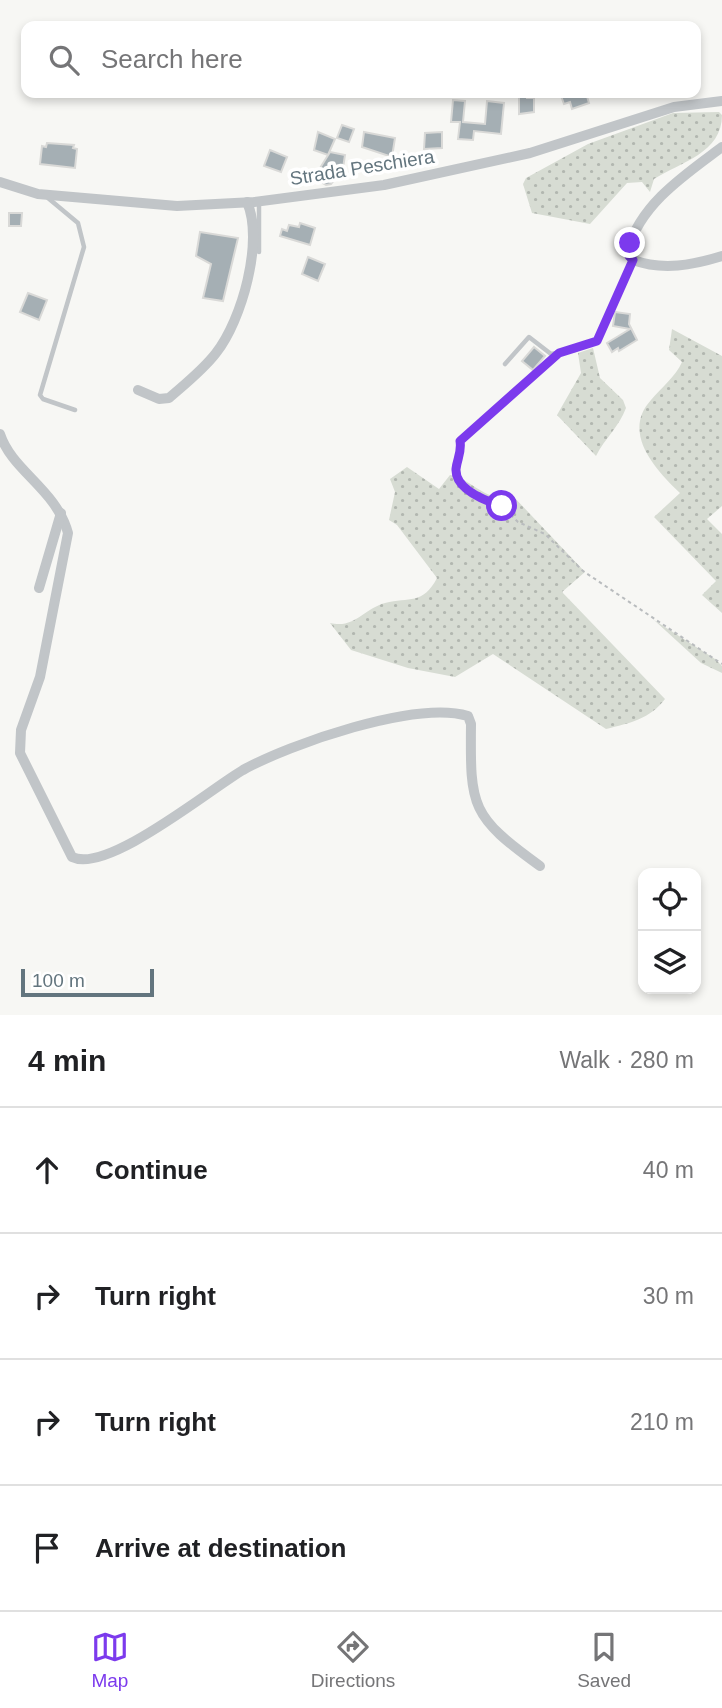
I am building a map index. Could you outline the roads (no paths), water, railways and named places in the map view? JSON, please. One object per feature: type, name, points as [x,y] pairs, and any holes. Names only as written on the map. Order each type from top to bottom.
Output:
[{"type":"street","name":"Strada Peschiera","points":[[0,183],[45,194],[177,206],[259,201],[384,185],[530,153],[674,107],[722,101]]},
{"type":"street","points":[[722,147],[668,189],[648,211],[630,243],[629,256],[633,260],[658,266],[676,266],[722,256]]},
{"type":"street","points":[[138,390],[159,399],[169,398],[217,352],[234,321],[246,285],[253,216],[247,202]]},
{"type":"street","points":[[0,434],[14,458],[39,483],[61,513],[68,533],[40,677],[21,730],[20,753],[72,857],[82,862],[100,858],[168,821],[242,771],[299,743],[352,728],[426,714],[459,713],[468,716],[471,724],[472,785],[479,810],[499,836],[540,866]]},
{"type":"street","points":[[39,589],[61,513]]},
{"type":"lane","points":[[45,194],[78,223],[84,247],[40,395],[43,399],[75,410]]},
{"type":"lane","points":[[259,201],[259,252]]},
{"type":"lane","points":[[505,364],[529,337],[545,351],[559,353],[597,341],[633,260]]}]
